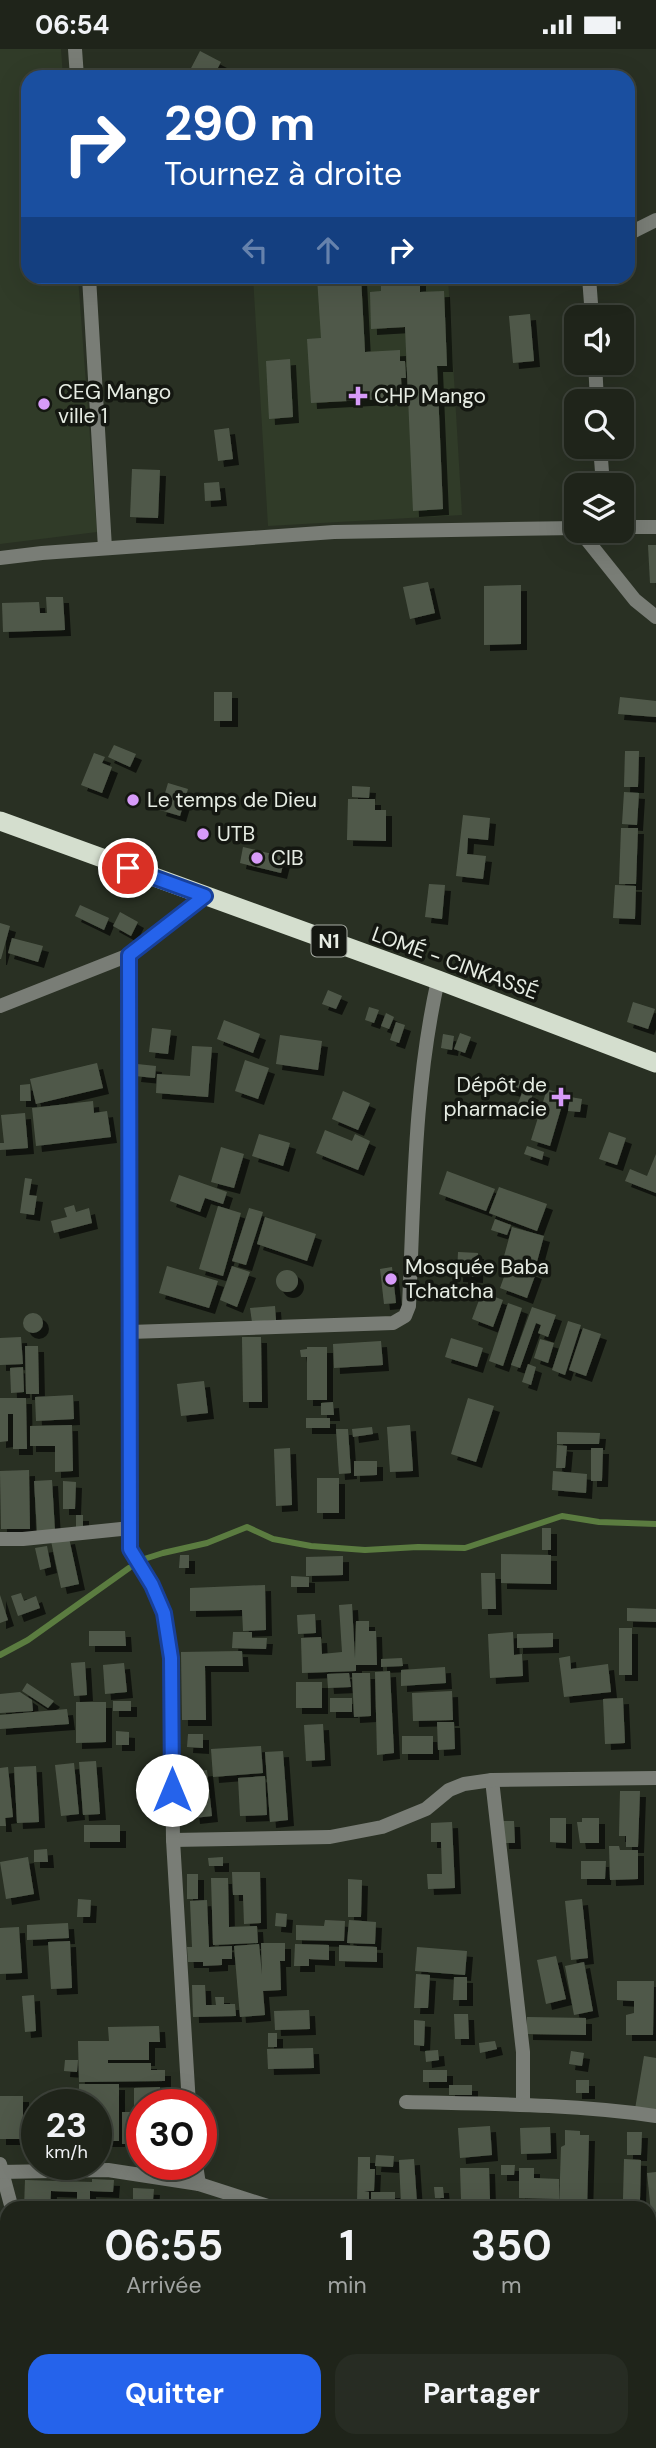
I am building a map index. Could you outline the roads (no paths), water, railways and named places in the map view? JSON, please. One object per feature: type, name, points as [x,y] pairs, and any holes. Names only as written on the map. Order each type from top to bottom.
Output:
[{"type":"highway","name":"LOMÉ - CINKASSÉ","points":[[0,821],[438,980],[656,1063]]},
{"type":"street","points":[[75,49],[76,70]]},
{"type":"street","points":[[635,230],[656,220]]},
{"type":"street","points":[[89,284],[105,548]]},
{"type":"street","points":[[590,284],[591,305]]},
{"type":"street","points":[[634,527],[656,527]]},
{"type":"street","points":[[0,558],[334,532],[564,529]]},
{"type":"street","points":[[589,543],[635,600],[656,617]]},
{"type":"street","points":[[0,1006],[129,955],[205,896]]},
{"type":"street","points":[[129,955],[130,1549],[152,1585],[164,1613],[171,1658],[173,1840],[189,2089]]},
{"type":"street","points":[[130,1332],[393,1323],[405,1316],[409,1306],[418,1104],[427,1030],[438,980]]},
{"type":"street","points":[[0,1539],[131,1528]]},
{"type":"street","points":[[173,1840],[330,1837],[382,1827],[426,1809],[449,1790],[464,1784],[492,1780],[656,1777]]},
{"type":"street","points":[[492,1780],[523,2052],[523,2105]]},
{"type":"street","points":[[405,2102],[523,2105],[656,2116]]},
{"type":"street","points":[[10,2201],[1,2169],[107,2170],[199,2184],[251,2201]]},
{"type":"street","points":[[198,2180],[199,2184]]},
{"type":"waterway","points":[[141,1560],[207,1543],[247,1527],[273,1539],[311,1546],[365,1550],[465,1548],[562,1516],[599,1522],[656,1524]]},
{"type":"waterway","points":[[0,1655],[28,1640],[129,1568]]},
{"type":"place","name":"CHP Mango","points":[[358,396]]},
{"type":"place","name":"CEG Mango ville 1","points":[[44,404]]},
{"type":"place","name":"Le temps de Dieu","points":[[133,800]]},
{"type":"place","name":"UTB","points":[[203,834]]},
{"type":"place","name":"CIB","points":[[257,858]]},
{"type":"place","name":"Dépôt de pharmacie","points":[[561,1097]]},
{"type":"place","name":"Mosquée Baba Tchatcha","points":[[391,1279]]}]
